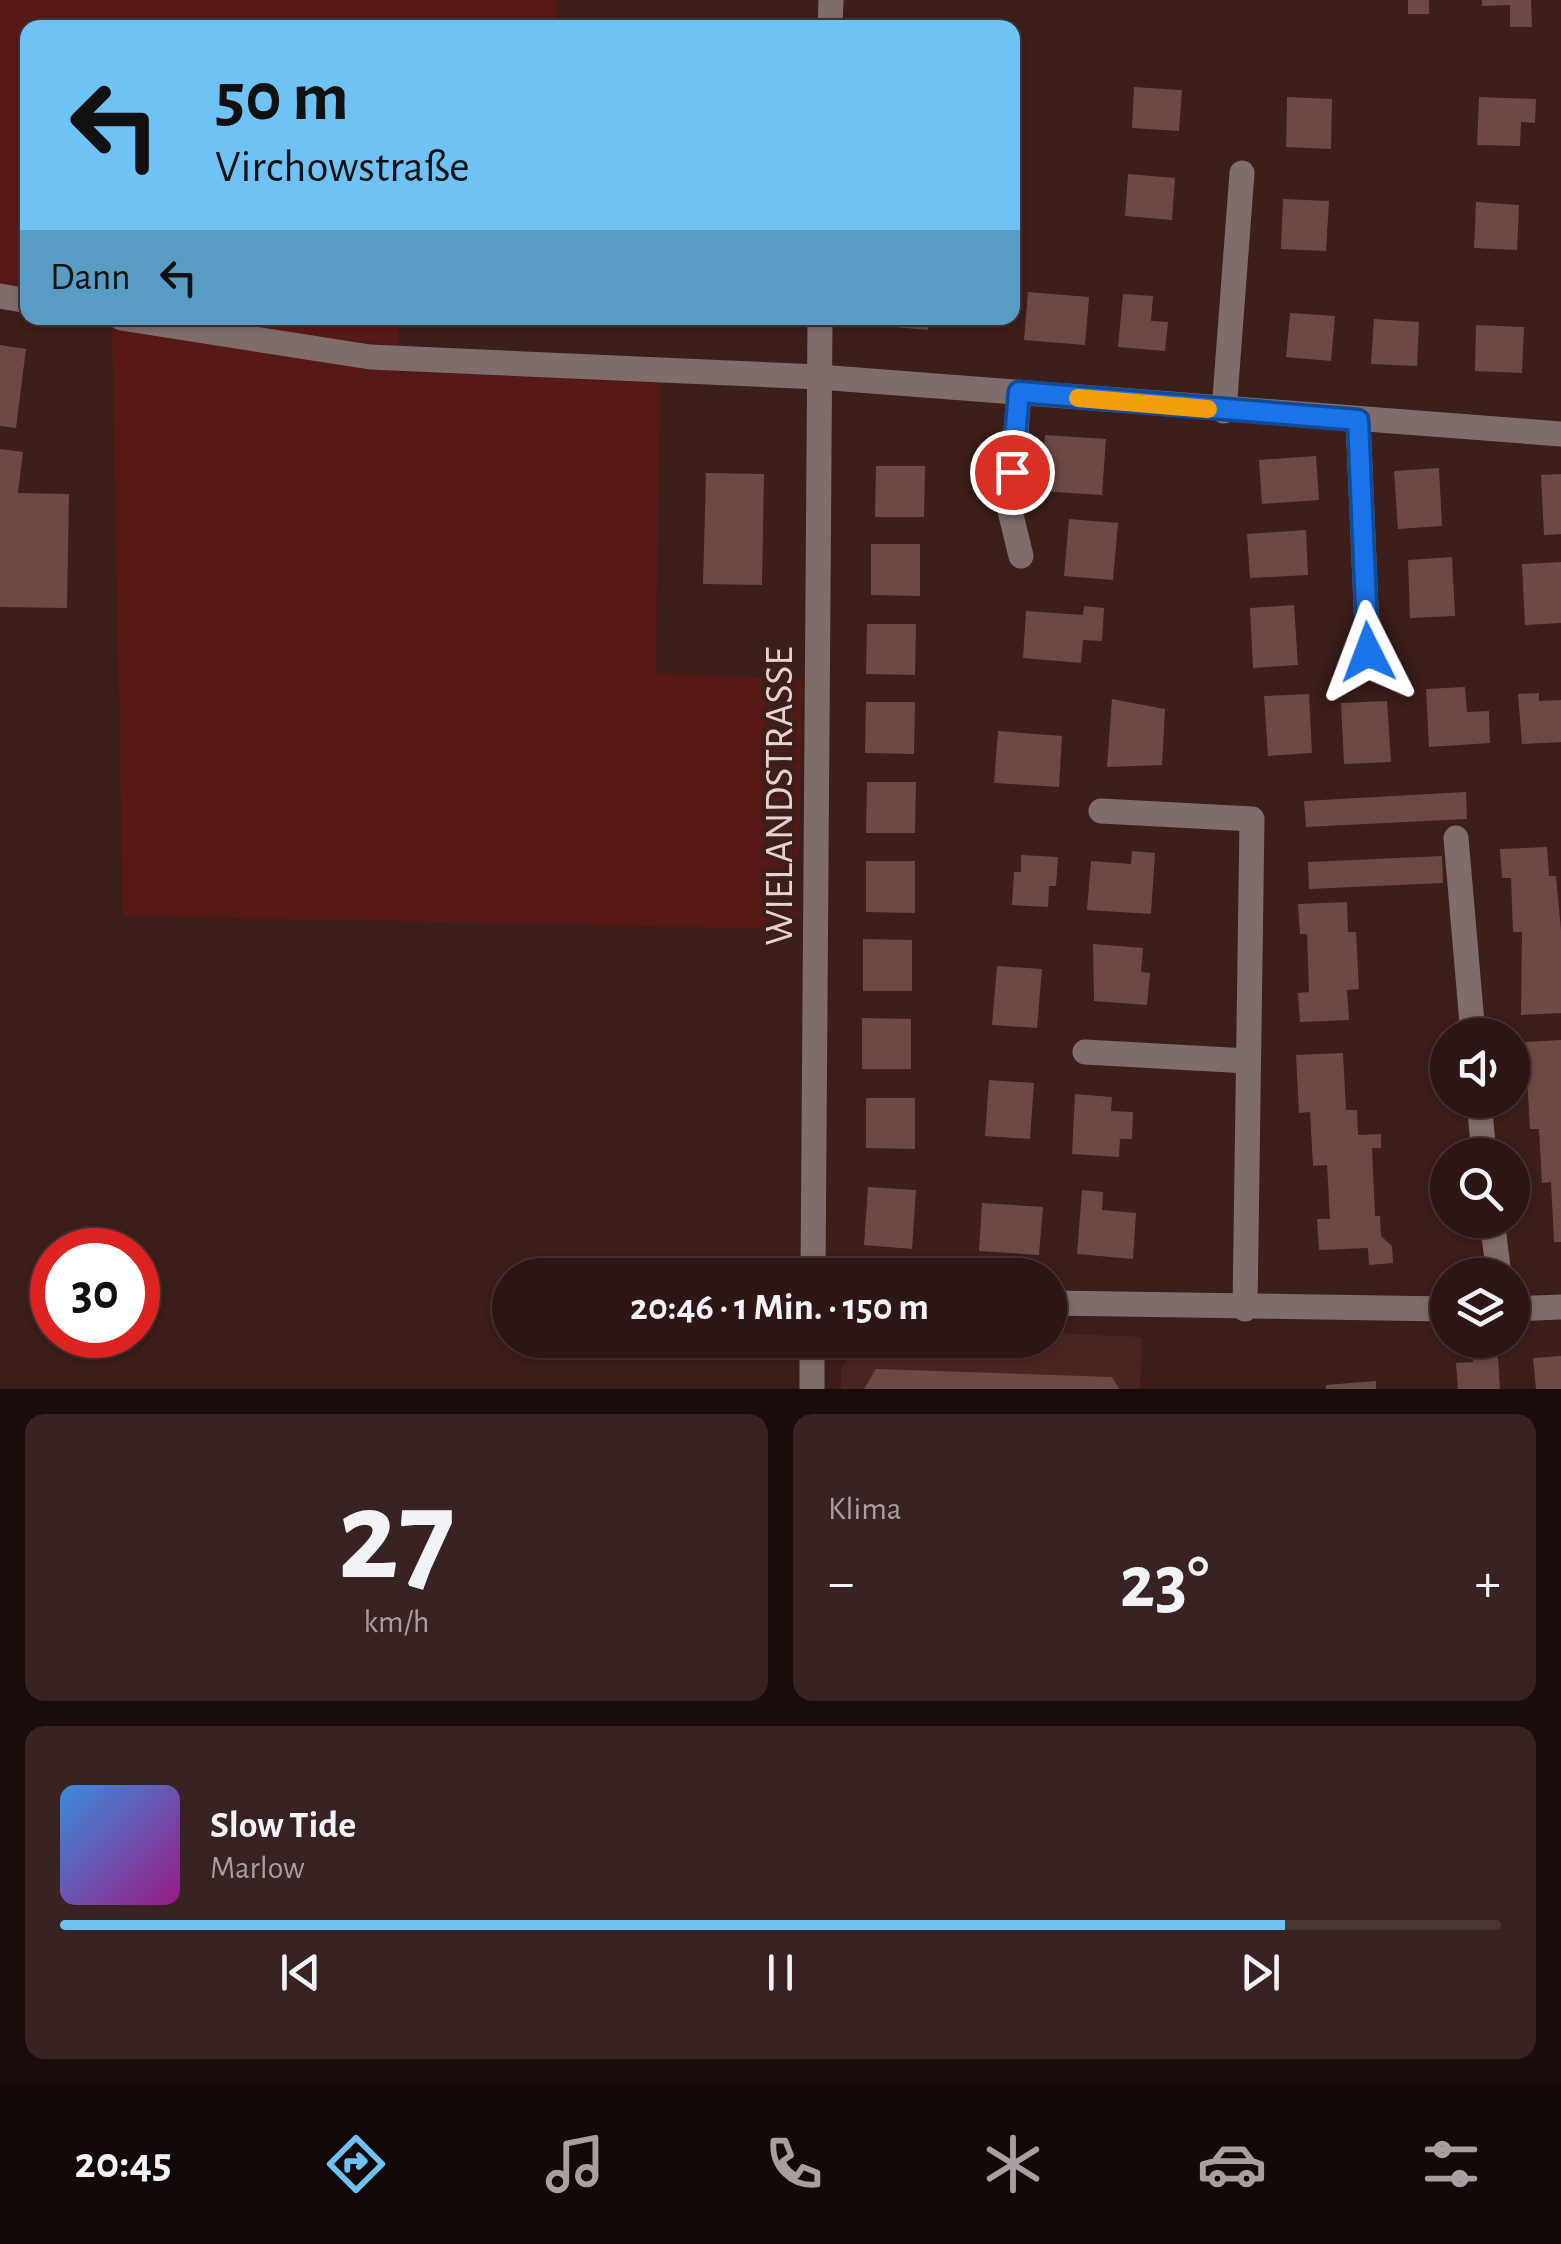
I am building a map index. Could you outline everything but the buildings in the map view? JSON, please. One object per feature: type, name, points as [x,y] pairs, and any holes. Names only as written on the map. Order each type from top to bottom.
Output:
[{"type":"street","points":[[1224,411],[1242,173]]},
{"type":"street","points":[[167,325],[370,357],[819,376],[1224,411],[1561,434]]},
{"type":"street","name":"WIELANDSTRASSE","points":[[813,1258],[820,325]]},
{"type":"street","points":[[1019,392],[1010,511],[1021,556]]},
{"type":"street","points":[[1358,420],[1368,652]]},
{"type":"street","points":[[1101,811],[1252,819],[1245,1308]]},
{"type":"street","points":[[1456,838],[1472,1018]]},
{"type":"street","points":[[1085,1052],[1248,1061]]},
{"type":"street","points":[[1067,1303],[1430,1309]]},
{"type":"street","points":[[1530,1308],[1561,1307]]},
{"type":"street","points":[[812,1358],[812,1389]]},
{"type":"shaded area","points":[[0,0],[557,0],[556,20],[20,20],[20,291],[0,287]]},
{"type":"shaded area","points":[[112,325],[368,370],[660,383],[656,673],[802,680],[797,929],[123,916]]},
{"type":"shaded area","points":[[213,325],[398,325],[398,346]]},
{"type":"shaded area","points":[[1067,1334],[1142,1337],[1140,1389],[841,1389],[841,1369],[848,1358],[1067,1358]]},
{"type":"slow traffic","points":[[1078,398],[1208,409]]},
{"type":"route","points":[[1012,472],[1019,392],[1358,420],[1368,652]]}]
